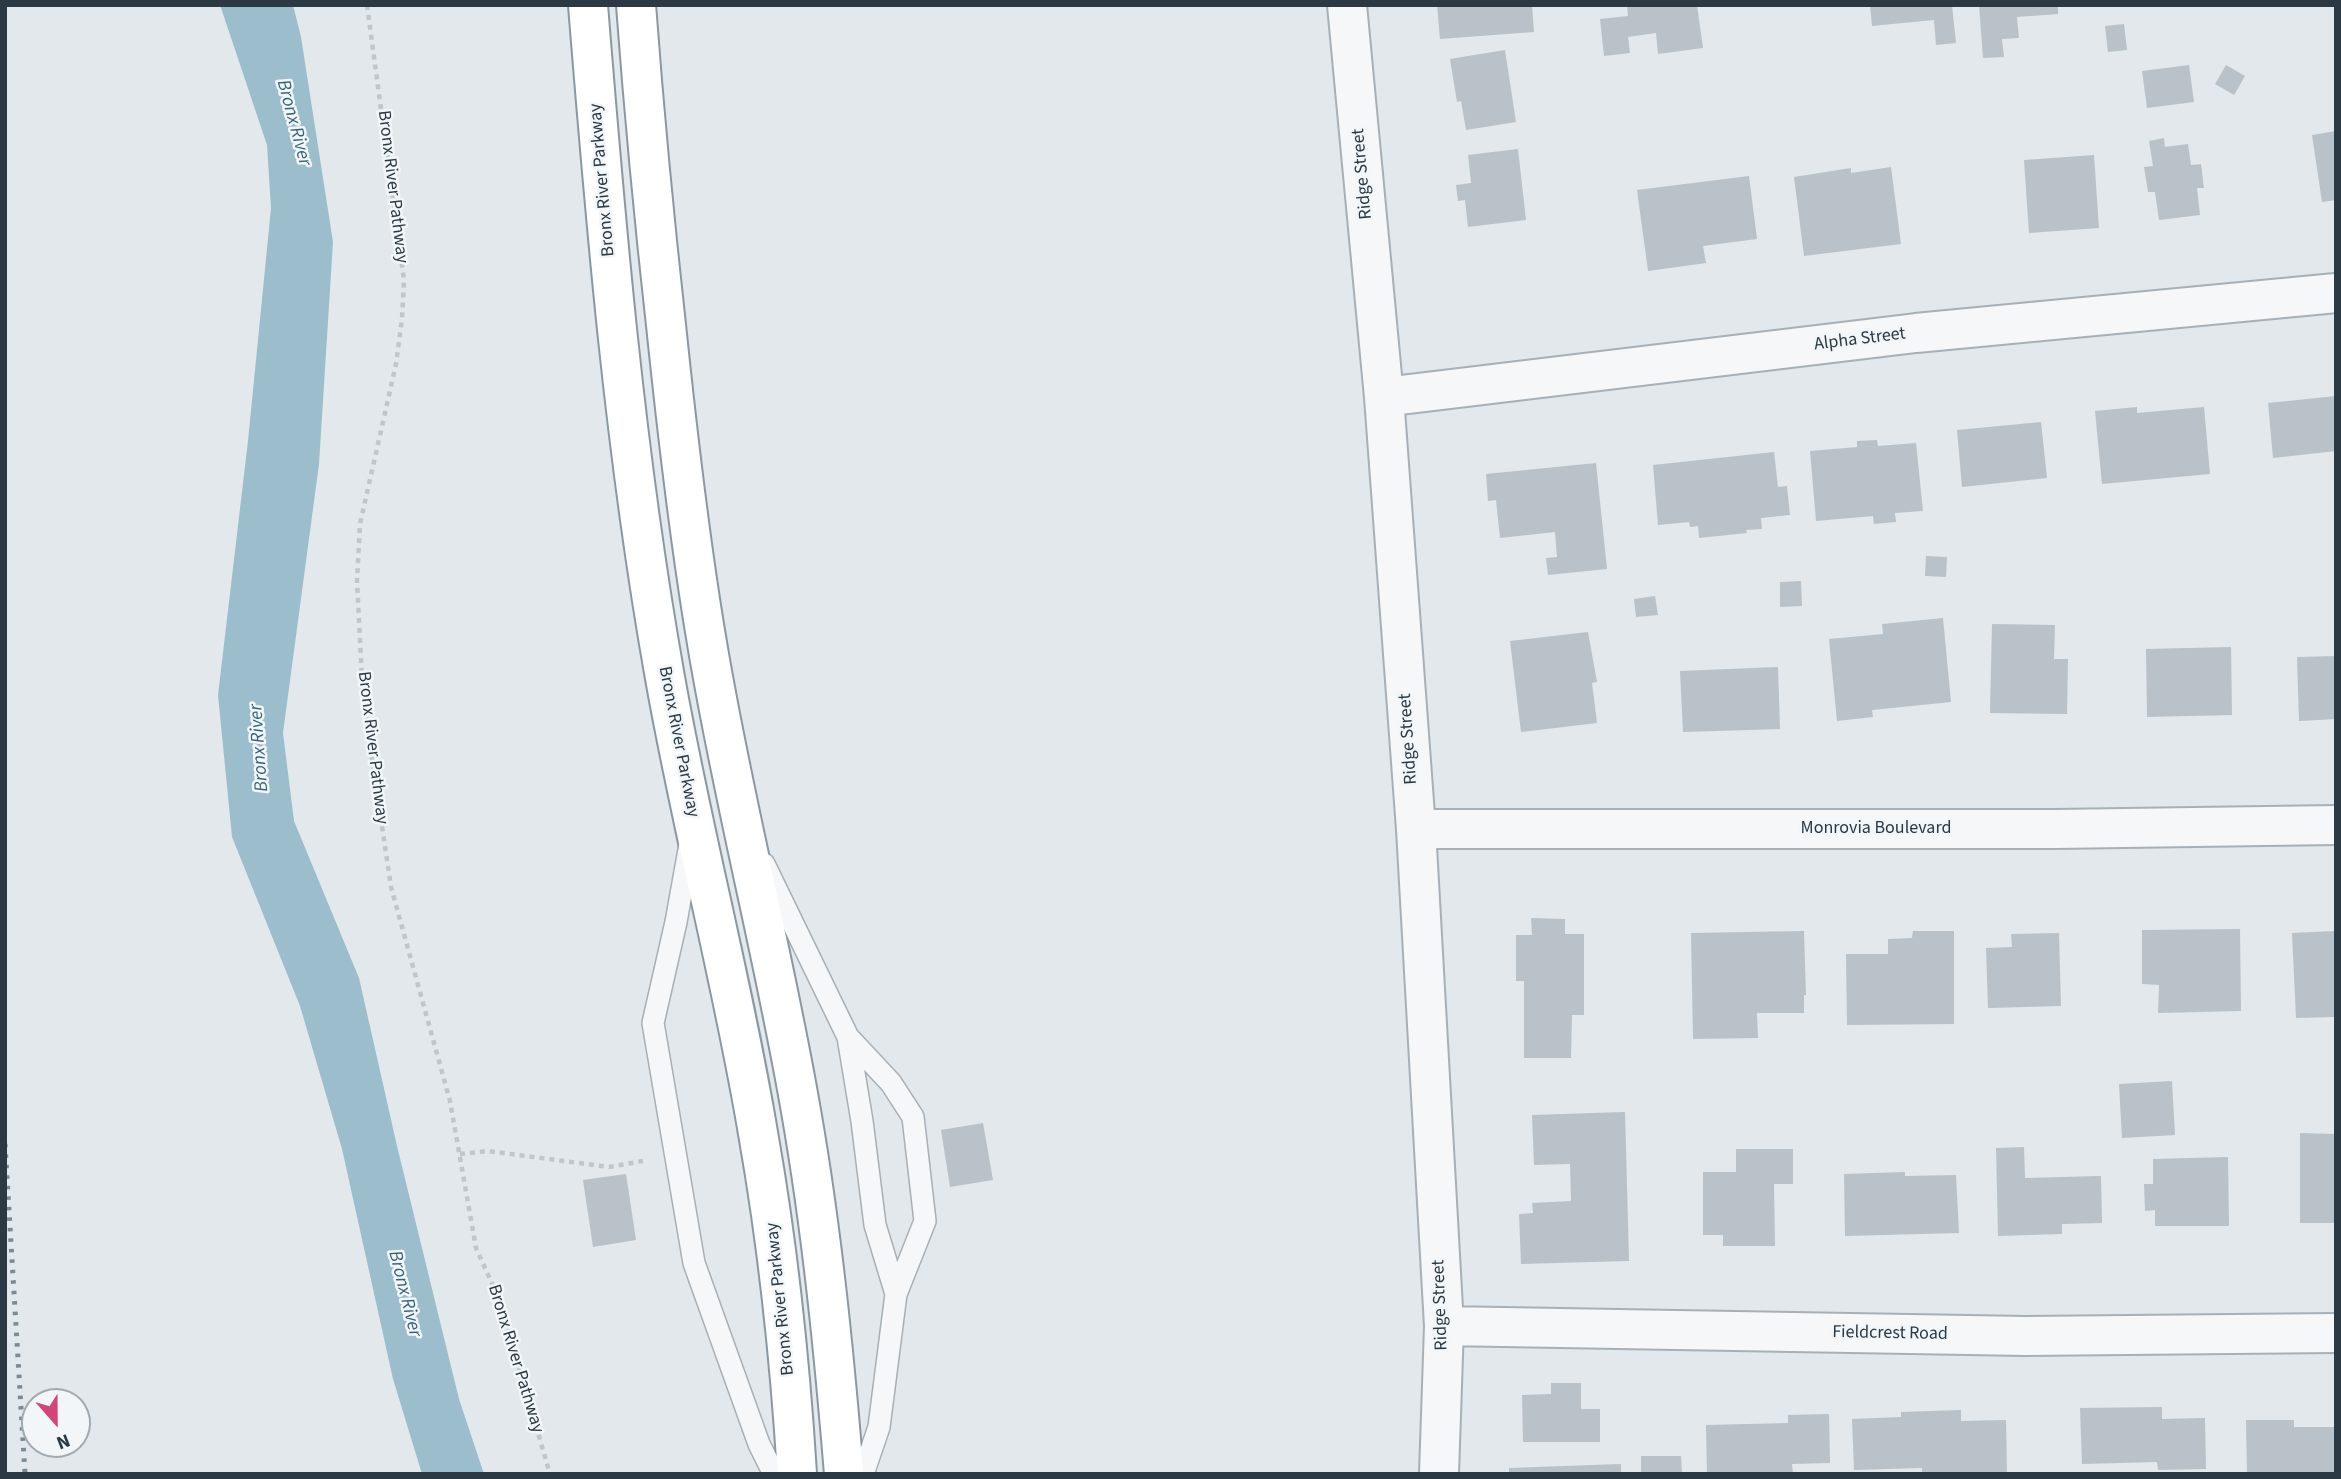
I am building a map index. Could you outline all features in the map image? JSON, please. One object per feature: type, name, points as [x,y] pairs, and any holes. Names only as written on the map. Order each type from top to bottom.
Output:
[{"type":"highway","name":"Bronx River Parkway","points":[[588,5],[604,199],[636,485],[663,669],[760,1145],[781,1287],[797,1474]]},
{"type":"highway","points":[[636,5],[657,240],[685,497],[706,640],[786,1032],[811,1175],[834,1352],[844,1474]]},
{"type":"street","name":"Ridge Street","points":[[1347,5],[1384,397],[1416,829],[1444,1326],[1439,1474]]},
{"type":"street","name":"Alpha Street","points":[[1384,397],[1916,333],[2336,293]]},
{"type":"street","name":"Monrovia Boulevard","points":[[1416,829],[2040,829],[2336,825]]},
{"type":"street","name":"Fieldcrest Road","points":[[1444,1326],[2025,1336],[2336,1333]]},
{"type":"lane","points":[[741,817],[848,1037],[876,1225],[896,1294]]},
{"type":"lane","points":[[694,824],[676,922],[653,1023],[694,1263],[759,1444],[774,1474]]},
{"type":"lane","points":[[848,1037],[891,1083],[913,1117],[925,1221],[896,1294],[879,1427],[863,1474]]},
{"type":"path","name":"Bronx River Pathway","points":[[367,5],[404,280],[396,364],[360,524],[357,581],[363,698],[391,887],[450,1101],[476,1248],[499,1299],[550,1474]]},
{"type":"path","points":[[460,1153],[488,1151],[609,1167],[675,1154]]},
{"type":"water","name":"Bronx River","points":[[220,5],[293,5],[301,37],[333,242],[319,464],[283,733],[294,821],[359,978],[459,1399],[484,1474],[422,1474],[393,1379],[342,1149],[300,1006],[232,837],[218,695],[248,441],[271,208],[267,145]]},
{"type":"building","points":[[1437,5],[1532,5],[1534,32],[1440,39]]},
{"type":"building","points":[[1627,5],[1697,5],[1703,48],[1658,54],[1656,33],[1628,37],[1630,53],[1604,56],[1600,19],[1628,16]]},
{"type":"building","points":[[1870,5],[1952,5],[1956,43],[1936,45],[1934,20],[1872,26]]},
{"type":"building","points":[[1979,5],[2058,5],[2058,14],[2017,17],[2019,38],[2002,39],[2004,57],[1983,58]]},
{"type":"building","points":[[2124,24],[2127,50],[2108,52],[2105,26]]},
{"type":"building","points":[[1505,50],[1516,122],[1466,130],[1461,101],[1457,102],[1450,59]]},
{"type":"building","points":[[2189,65],[2194,102],[2147,108],[2142,71]]},
{"type":"building","points":[[2226,65],[2245,76],[2234,95],[2215,84]]},
{"type":"building","points":[[2336,131],[2336,200],[2322,202],[2312,135]]},
{"type":"building","points":[[2164,138],[2165,147],[2188,144],[2191,165],[2201,164],[2204,188],[2197,188],[2200,215],[2159,220],[2155,192],[2148,192],[2144,167],[2153,166],[2149,141]]},
{"type":"building","points":[[1518,149],[1526,220],[1468,227],[1465,200],[1458,201],[1456,185],[1471,183],[1468,155]]},
{"type":"building","points":[[2094,155],[2099,228],[2029,233],[2024,160]]},
{"type":"building","points":[[1891,167],[1901,244],[1804,256],[1794,177],[1851,168],[1851,173]]},
{"type":"building","points":[[1749,176],[1757,239],[1703,246],[1706,263],[1648,271],[1637,190]]},
{"type":"building","points":[[2336,396],[2336,451],[2273,458],[2268,403]]},
{"type":"building","points":[[2137,407],[2137,413],[2204,407],[2210,474],[2102,484],[2095,411]]},
{"type":"building","points":[[2041,422],[2047,478],[1962,487],[1957,430]]},
{"type":"building","points":[[1877,440],[1878,446],[1916,443],[1923,511],[1895,513],[1896,522],[1874,524],[1873,516],[1816,521],[1810,451],[1857,447],[1857,441]]},
{"type":"building","points":[[1774,452],[1778,487],[1787,486],[1790,515],[1761,518],[1762,529],[1746,530],[1747,533],[1699,538],[1698,526],[1690,527],[1689,522],[1658,525],[1653,465]]},
{"type":"building","points":[[1596,463],[1607,569],[1548,575],[1546,558],[1557,557],[1555,532],[1500,538],[1496,500],[1488,501],[1486,474]]},
{"type":"building","points":[[1926,556],[1947,557],[1946,577],[1925,576]]},
{"type":"building","points":[[1801,581],[1802,606],[1780,607],[1780,582]]},
{"type":"building","points":[[1655,596],[1658,615],[1636,617],[1634,599]]},
{"type":"building","points":[[1943,618],[1951,702],[1872,710],[1873,717],[1837,721],[1829,639],[1883,634],[1882,624]]},
{"type":"building","points":[[1992,624],[2055,625],[2054,659],[2068,659],[2067,714],[1990,713]]},
{"type":"building","points":[[1588,632],[1597,682],[1592,683],[1597,723],[1521,732],[1510,641]]},
{"type":"building","points":[[2231,647],[2232,715],[2147,717],[2146,649]]},
{"type":"building","points":[[2336,656],[2336,719],[2299,721],[2297,657]]},
{"type":"building","points":[[1778,667],[1780,729],[1683,732],[1680,671]]},
{"type":"building","points":[[1531,918],[1565,919],[1565,934],[1584,934],[1584,1015],[1572,1015],[1571,1058],[1524,1058],[1524,981],[1516,981],[1516,935],[1532,935]]},
{"type":"building","points":[[2240,929],[2241,1011],[2158,1013],[2159,985],[2142,984],[2142,930]]},
{"type":"building","points":[[1804,931],[1804,1013],[1757,1013],[1758,1038],[1693,1039],[1691,933]]},
{"type":"building","points":[[1913,931],[1954,931],[1954,1024],[1847,1025],[1846,954],[1888,954],[1888,939],[1912,938]]},
{"type":"building","points":[[2335,931],[2336,1017],[2296,1018],[2292,933]]},
{"type":"building","points":[[2059,933],[2061,1006],[1988,1008],[1986,948],[2012,947],[2011,934]]},
{"type":"building","points":[[2172,1081],[2175,1135],[2122,1138],[2119,1084]]},
{"type":"building","points":[[1625,1112],[1629,1261],[1521,1264],[1519,1214],[1533,1213],[1532,1203],[1571,1201],[1570,1164],[1534,1165],[1532,1115]]},
{"type":"building","points":[[983,1123],[993,1180],[950,1187],[941,1130]]},
{"type":"building","points":[[2300,1133],[2336,1134],[2336,1223],[2300,1223]]},
{"type":"building","points":[[2024,1147],[2025,1178],[2101,1176],[2102,1223],[2062,1224],[2062,1234],[1998,1236],[1996,1148]]},
{"type":"building","points":[[1736,1149],[1793,1149],[1793,1184],[1774,1184],[1775,1246],[1723,1246],[1723,1235],[1703,1235],[1703,1172],[1736,1172]]},
{"type":"building","points":[[2228,1157],[2229,1226],[2155,1226],[2155,1210],[2145,1211],[2144,1184],[2153,1184],[2153,1159]]},
{"type":"building","points":[[1905,1172],[1905,1176],[1956,1175],[1959,1233],[1845,1236],[1844,1174]]},
{"type":"building","points":[[626,1174],[636,1240],[593,1247],[583,1180]]},
{"type":"building","points":[[1551,1383],[1581,1383],[1581,1409],[1600,1409],[1600,1442],[1523,1442],[1522,1395],[1551,1394]]},
{"type":"building","points":[[2162,1407],[2162,1419],[2205,1418],[2206,1469],[2158,1470],[2157,1462],[2082,1464],[2080,1408]]},
{"type":"building","points":[[1961,1410],[1961,1421],[2006,1420],[2007,1474],[1922,1474],[1922,1468],[1854,1470],[1852,1419],[1901,1417],[1901,1412]]},
{"type":"building","points":[[1829,1414],[1830,1463],[1792,1464],[1793,1474],[1707,1474],[1706,1425],[1788,1423],[1788,1415]]},
{"type":"building","points":[[2246,1420],[2294,1420],[2294,1427],[2336,1427],[2336,1474],[2247,1474]]},
{"type":"building","points":[[1641,1456],[1681,1456],[1682,1474],[1641,1474]]},
{"type":"building","points":[[1621,1464],[1621,1474],[1509,1474],[1509,1468]]},
{"type":"railway","points":[[5,1144],[25,1474]]}]
